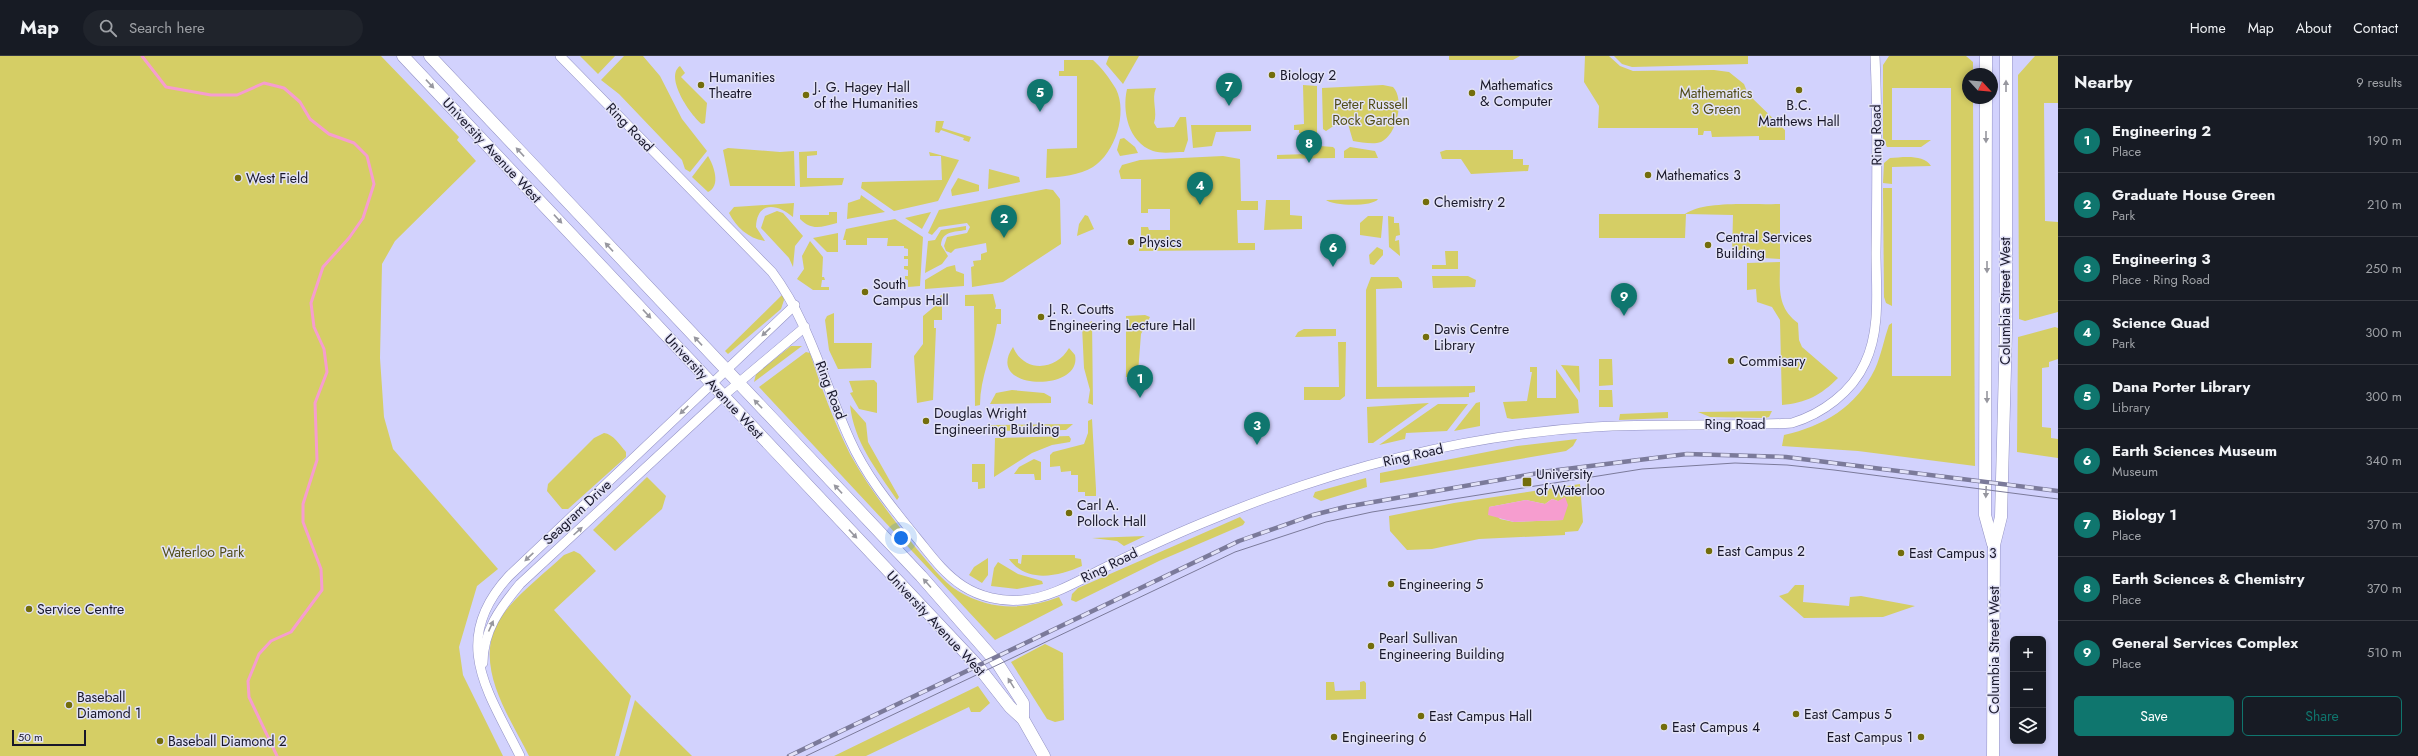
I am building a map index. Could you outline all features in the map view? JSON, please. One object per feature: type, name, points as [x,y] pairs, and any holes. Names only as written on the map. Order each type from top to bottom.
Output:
[{"type":"main road","name":"University Avenue West","points":[[403,56],[977,665],[1010,707],[1023,718],[1044,756]]},
{"type":"main road","name":"University Avenue West","points":[[430,56],[737,383],[921,576],[993,658],[1023,703],[1023,718]]},
{"type":"main road","points":[[1986,56],[1986,68]]},
{"type":"main road","name":"Columbia Street West","points":[[1993,756],[1994,545],[2001,517],[2006,330],[2006,56]]},
{"type":"main road","name":"Columbia Street West","points":[[1986,104],[1985,515],[1994,545]]},
{"type":"street","name":"Ring Road","points":[[560,56],[772,272],[795,305],[849,439],[864,468],[885,498],[948,575],[960,584],[984,596],[1007,600],[1021,600],[1041,596],[1147,547],[1278,494],[1359,468],[1437,449],[1506,436],[1590,427],[1792,423],[1817,413],[1840,396],[1853,382],[1866,363],[1875,330],[1877,152],[1875,56]]},
{"type":"street","points":[[725,370],[795,305]]},
{"type":"street","points":[[737,383],[805,328]]},
{"type":"street","name":"Seagram Drive","points":[[520,756],[483,678],[478,664],[479,631],[484,612],[499,586],[725,370]]},
{"type":"street","name":"Seagram Drive","points":[[483,678],[487,637],[504,604],[520,584],[737,383]]},
{"type":"green space","name":"Waterloo Park","points":[[0,56],[381,56],[459,137],[457,140],[476,161],[395,241],[382,264],[380,358],[384,417],[393,449],[498,569],[477,586],[459,647],[463,675],[503,756],[0,756]]},
{"type":"green space","points":[[580,56],[615,56],[598,74]]},
{"type":"green space","points":[[624,56],[643,56],[660,76],[682,119],[707,151],[690,172],[685,169],[682,160],[619,94],[601,80]]},
{"type":"green space","points":[[1109,56],[1139,56],[1123,84],[1106,64]]},
{"type":"green space","points":[[1449,56],[1520,56],[1513,60],[1449,60]]},
{"type":"green space","name":"Mathematics 3 Green","points":[[1585,56],[1609,56],[1620,66],[1633,71],[1714,70],[1729,72],[1744,84],[1748,94],[1785,130],[1785,140],[1759,140],[1759,136],[1712,137],[1711,131],[1704,131],[1703,135],[1698,135],[1698,128],[1598,128],[1599,106],[1584,82]]},
{"type":"green space","points":[[1614,56],[1748,56],[1748,64],[1632,67],[1622,64]]},
{"type":"green space","points":[[1889,56],[1966,56],[1973,62],[1973,68],[1962,68],[1962,104],[1973,104],[1975,466],[1858,451],[1782,446],[1784,435],[1799,431],[1825,420],[1837,413],[1858,394],[1875,369],[1889,325],[1892,323],[1892,376],[1951,376],[1951,88],[1892,88],[1892,140],[1931,140],[1921,147],[1887,147],[1883,139],[1883,65]]},
{"type":"green space","points":[[2035,56],[2058,56],[2058,103],[2044,103],[2045,221],[2058,222],[2058,312],[2025,321],[2019,319],[2018,75]]},
{"type":"green space","points":[[1064,60],[1093,60],[1100,66],[1116,89],[1121,109],[1120,121],[1113,142],[1101,161],[1088,170],[1076,174],[1046,178],[1047,149],[1077,148],[1077,76],[1059,76],[1059,71],[1064,71]]},
{"type":"green space","points":[[680,66],[685,73],[681,77],[707,103],[705,123],[702,124],[697,120],[686,105],[677,87],[675,79],[676,71]]},
{"type":"green space","points":[[1303,85],[1317,86],[1317,134],[1299,133],[1299,130],[1294,130],[1294,125],[1304,124]]},
{"type":"green space","name":"Peter Russell Rock Garden","points":[[1383,85],[1393,87],[1397,93],[1399,108],[1395,125],[1387,138],[1381,142],[1374,143],[1353,141],[1348,124],[1335,125],[1326,131],[1323,129],[1322,88]]},
{"type":"green space","points":[[1156,88],[1154,97],[1154,123],[1157,128],[1174,127],[1180,117],[1186,117],[1188,140],[1184,152],[1164,153],[1153,151],[1144,147],[1132,133],[1126,116],[1125,107],[1127,89]]},
{"type":"green space","points":[[936,121],[944,121],[942,128],[971,137],[969,142],[963,140],[964,138],[941,130],[939,133],[935,132]]},
{"type":"green space","points":[[1191,125],[1251,125],[1251,131],[1216,132],[1212,146],[1193,148]]},
{"type":"green space","points":[[1124,138],[1135,147],[1138,153],[1120,156],[1117,150],[1120,139]]},
{"type":"green space","points":[[1307,145],[1333,147],[1335,149],[1335,158],[1277,159],[1277,155],[1307,154]]},
{"type":"green space","points":[[1350,147],[1375,151],[1378,158],[1344,158],[1344,151]]},
{"type":"green space","points":[[728,148],[780,152],[794,151],[795,186],[730,186],[723,150]]},
{"type":"green space","points":[[1446,150],[1513,150],[1513,159],[1523,159],[1523,165],[1529,165],[1528,171],[1471,174],[1461,159],[1442,159],[1440,152]]},
{"type":"green space","points":[[817,151],[817,155],[807,156],[807,178],[844,178],[842,185],[800,187],[799,152]]},
{"type":"green space","points":[[929,152],[959,160],[938,201],[894,211],[861,188],[862,182],[942,180],[941,156],[930,156]]},
{"type":"green space","points":[[708,156],[714,170],[715,181],[712,189],[708,192],[692,177]]},
{"type":"green space","points":[[1223,156],[1240,159],[1241,201],[1258,201],[1258,210],[1237,210],[1238,243],[1255,243],[1255,250],[1139,251],[1139,245],[1141,245],[1141,227],[1148,227],[1149,230],[1170,230],[1170,209],[1148,209],[1148,213],[1141,213],[1141,179],[1121,179],[1119,171],[1122,165],[1140,160]]},
{"type":"green space","points":[[1913,157],[1928,162],[1931,166],[1892,167],[1892,184],[1883,183],[1884,163],[1890,158]]},
{"type":"green space","points":[[989,169],[1019,177],[1020,182],[988,189]]},
{"type":"green space","points":[[958,178],[979,185],[979,191],[952,196],[951,190]]},
{"type":"green space","points":[[1883,188],[1892,188],[1892,306],[1886,303],[1884,297]]},
{"type":"green space","points":[[1046,189],[1053,190],[1060,199],[1061,244],[1003,282],[972,287],[971,267],[974,266],[973,261],[981,260],[981,254],[987,252],[986,243],[955,249],[951,253],[946,251],[944,246],[947,237],[967,233],[970,227],[967,223],[939,227],[932,235],[928,233],[939,210]]},
{"type":"green space","points":[[861,195],[885,212],[847,219],[848,203],[860,199]]},
{"type":"green space","points":[[1378,199],[1375,202],[1353,205],[1336,204],[1326,200]]},
{"type":"green space","points":[[1266,200],[1290,200],[1290,215],[1302,216],[1302,229],[1264,230]]},
{"type":"green space","points":[[794,203],[793,217],[775,207],[769,207],[760,212],[757,218],[756,227],[765,241],[754,238],[744,232],[735,223],[729,213],[734,207]]},
{"type":"green space","points":[[1780,204],[1780,259],[1732,256],[1733,215],[1686,214],[1685,238],[1599,238],[1599,214],[1685,214],[1704,207],[1717,205]]},
{"type":"green space","points":[[777,211],[783,213],[803,236],[795,246],[793,267],[789,258],[761,228],[765,216]]},
{"type":"green space","points":[[829,212],[837,212],[837,223],[821,227],[813,227],[804,223],[800,219],[800,215],[829,215]]},
{"type":"green space","points":[[931,212],[922,229],[905,218]]},
{"type":"green space","points":[[1085,215],[1088,216],[1094,229],[1077,236],[1079,224]]},
{"type":"green space","points":[[1368,216],[1383,216],[1381,238],[1360,235],[1360,223]]},
{"type":"green space","points":[[1388,216],[1394,217],[1394,223],[1399,223],[1400,235],[1396,236],[1395,241],[1399,240],[1400,256],[1389,247]]},
{"type":"green space","points":[[895,219],[923,237],[920,286],[908,287],[908,280],[905,279],[905,276],[908,276],[908,270],[904,269],[904,266],[908,266],[908,259],[904,259],[904,256],[908,256],[908,249],[904,248],[904,246],[887,246],[888,238],[867,238],[867,245],[846,245],[846,240],[843,240],[846,229]]},
{"type":"green space","points":[[966,226],[966,230],[949,233],[944,237],[941,245],[948,256],[942,264],[925,273],[928,241],[935,240],[941,230]]},
{"type":"green space","points":[[838,233],[838,252],[827,252],[813,238]]},
{"type":"green space","points":[[810,241],[823,257],[822,277],[824,277],[825,280],[822,280],[821,287],[829,287],[829,290],[813,290],[797,279],[804,269],[802,256]]},
{"type":"green space","points":[[1377,247],[1383,250],[1383,255],[1374,265],[1370,264],[1369,255]]},
{"type":"green space","points":[[1445,251],[1458,251],[1458,269],[1432,269],[1432,265],[1446,265]]},
{"type":"green space","points":[[1780,262],[1781,296],[1786,310],[1798,323],[1799,340],[1802,347],[1838,378],[1813,397],[1791,404],[1782,405],[1780,320],[1772,307],[1757,302],[1756,289],[1747,290],[1747,263]]},
{"type":"green space","points":[[955,265],[956,271],[964,274],[964,286],[925,289],[925,280],[947,267]]},
{"type":"green space","points":[[1432,276],[1468,276],[1476,280],[1475,287],[1433,288]]},
{"type":"green space","points":[[1371,277],[1398,277],[1402,282],[1402,288],[1376,289],[1377,387],[1475,386],[1475,392],[1469,393],[1469,397],[1366,399],[1366,290]]},
{"type":"green space","points":[[783,294],[784,300],[781,309],[728,354],[725,351]]},
{"type":"green space","points":[[993,294],[996,306],[995,309],[1001,309],[1001,324],[997,324],[993,345],[984,374],[980,405],[975,406],[974,306],[965,306],[965,295]]},
{"type":"green space","points":[[941,295],[948,295],[948,305],[942,306],[942,320],[934,320],[934,328],[936,328],[933,400],[917,403],[914,356],[923,344],[923,316],[935,306]]},
{"type":"green space","points":[[834,313],[834,343],[872,343],[871,368],[838,369],[829,350],[825,320],[827,316]]},
{"type":"green space","points":[[1145,315],[1150,317],[1141,334],[1138,373],[1133,377],[1126,377],[1126,316]]},
{"type":"green space","points":[[1092,321],[1093,405],[1088,403],[1090,390],[1084,368],[1082,326]]},
{"type":"green space","points":[[2055,327],[2058,328],[2058,359],[2049,362],[2049,367],[2042,368],[2042,427],[2051,428],[2051,438],[2058,439],[2058,458],[2017,452],[2018,337]]},
{"type":"green space","points":[[1304,329],[1336,329],[1336,336],[1295,337],[1298,332]]},
{"type":"green space","points":[[1338,342],[1346,342],[1345,396],[1340,400],[1304,400],[1304,387],[1339,387]]},
{"type":"green space","points":[[791,346],[802,346],[754,382],[756,374]]},
{"type":"green space","points":[[1013,347],[1018,355],[1025,361],[1032,365],[1040,366],[1048,365],[1056,361],[1063,356],[1069,348],[1075,355],[1073,367],[1064,376],[1051,381],[1036,382],[1022,379],[1011,372],[1007,362]]},
{"type":"green space","points":[[806,352],[810,353],[833,417],[857,466],[890,514],[941,577],[952,587],[970,598],[995,605],[1021,606],[1059,597],[1063,605],[995,640],[759,387]]},
{"type":"green space","points":[[1599,359],[1612,359],[1613,385],[1599,386]]},
{"type":"green space","points":[[1561,365],[1579,366],[1580,393]]},
{"type":"green space","points":[[1530,367],[1537,367],[1537,398],[1556,398],[1556,369],[1578,400],[1579,413],[1512,419],[1507,418],[1503,402],[1527,401],[1532,372],[1530,372]]},
{"type":"green space","points":[[874,380],[877,383],[877,413],[859,409],[850,393],[853,392],[849,381]]},
{"type":"green space","points":[[1012,390],[1044,393],[1051,397],[1051,403],[990,404],[996,393]]},
{"type":"green space","points":[[1599,390],[1612,390],[1613,407],[1599,407]]},
{"type":"green space","points":[[1480,402],[1480,426],[1454,431],[1476,403]]},
{"type":"green space","points":[[1429,403],[1373,443],[1368,443],[1367,407]]},
{"type":"green space","points":[[1438,404],[1468,404],[1447,431],[1406,433],[1405,439],[1379,445]]},
{"type":"green space","points":[[850,405],[866,423],[868,442],[899,497],[897,500],[867,455],[861,443],[852,418]]},
{"type":"green space","points":[[1772,411],[1769,417],[1765,418],[1710,417],[1698,412]]},
{"type":"green space","points":[[1668,412],[1668,418],[1619,420],[1620,414]]},
{"type":"green space","points":[[1092,419],[1096,496],[1085,496],[1085,492],[1078,492],[1078,475],[1071,475],[1071,471],[1061,472],[1060,466],[1050,467],[1050,455],[1053,452],[1084,444],[1088,433],[1088,421]]},
{"type":"green space","points":[[1073,424],[1066,430],[993,431],[991,425]]},
{"type":"green space","points":[[604,433],[610,435],[616,440],[626,452],[626,457],[568,509],[562,509],[547,491],[548,484],[594,438]]},
{"type":"green space","points":[[1069,436],[1071,439],[1070,442],[1052,445],[1032,453],[994,477],[995,438]]},
{"type":"green space","points":[[1577,439],[1573,446],[1566,451],[1380,483],[1380,473],[1517,446]]},
{"type":"green space","points":[[1034,459],[1041,462],[1041,480],[1035,480],[1034,474],[1014,474],[1019,467]]},
{"type":"green space","points":[[972,464],[985,464],[985,488],[978,489],[978,482],[972,482]]},
{"type":"green space","points":[[647,477],[666,496],[662,509],[615,551],[593,530]]},
{"type":"green space","points":[[1366,478],[1367,487],[1321,501],[1313,497],[1315,492]]},
{"type":"green space","points":[[1580,484],[1583,522],[1578,531],[1565,532],[1565,535],[1479,539],[1432,549],[1407,550],[1390,531],[1389,516],[1454,503]],"holes":[[[1552,499],[1558,501],[1563,520],[1514,522],[1500,519],[1489,507],[1526,500],[1545,504]]]},
{"type":"green space","points":[[1240,517],[1245,522],[1243,525],[1159,561],[1076,602],[1071,600],[1072,594],[1078,588]]},
{"type":"green space","points":[[1145,536],[1124,546],[1117,541],[1092,538]]},
{"type":"green space","points":[[574,551],[580,554],[596,571],[554,610],[631,696],[615,756],[529,756],[503,706],[496,688],[491,670],[490,652],[493,634],[501,617],[514,601],[564,555]]},
{"type":"green space","points":[[1022,555],[1075,555],[1075,558],[1081,559],[1082,566],[1054,575],[1034,575],[1016,567],[1009,559],[1018,559],[1018,563],[1021,564]]},
{"type":"green space","points":[[988,558],[988,575],[982,583],[969,575],[974,567]]},
{"type":"green space","points":[[998,562],[1018,574],[1042,581],[1043,584],[1017,589],[991,586],[994,568]]},
{"type":"green space","points":[[1795,585],[1804,585],[1803,602],[1849,606],[1850,597],[1861,596],[1915,606],[1883,617],[1804,618],[1779,596],[1788,593]]},
{"type":"green space","points":[[1045,644],[1063,653],[1064,720],[1055,722],[1047,719],[1011,662]]},
{"type":"green space","points":[[1364,681],[1366,683],[1366,699],[1326,700],[1326,682],[1334,682],[1335,691],[1360,690],[1360,682]]},
{"type":"green space","points":[[978,686],[990,703],[980,712],[971,712],[969,707],[866,756],[834,756]]},
{"type":"green space","points":[[635,700],[690,754],[692,756],[619,756]]},
{"type":"shaded area","points":[[1565,497],[1568,505],[1563,520],[1514,522],[1488,515],[1489,507],[1526,500],[1545,504],[1552,499],[1558,501]]},
{"type":"waterway","points":[[142,56],[166,87],[211,95],[237,95],[264,83],[284,88],[300,102],[310,119],[329,134],[354,143],[367,156],[374,184],[363,218],[349,238],[323,267],[311,303],[314,327],[324,349],[327,372],[315,403],[317,460],[303,504],[303,522],[321,569],[322,590],[291,632],[271,641],[259,654],[248,681],[249,697],[277,756]]},
{"type":"tram line","points":[[806,756],[1235,552],[1326,522],[1372,512],[1642,469],[1735,463],[1787,465],[1834,470],[2058,499]]},
{"type":"tram line","points":[[1428,491],[1579,468]]},
{"type":"railway","points":[[789,756],[1239,541],[1313,515],[1345,507],[1550,471],[1687,454],[1786,457],[2058,491]]},
{"type":"place","name":"Biology 2","points":[[1272,75]]},
{"type":"place","name":"Humanities Theatre","points":[[701,85]]},
{"type":"place","name":"B.C. Matthews Hall","points":[[1799,90]]},
{"type":"place","name":"Mathematics & Computer","points":[[1472,93]]},
{"type":"place","name":"J. G. Hagey Hall of the Humanities","points":[[806,95]]},
{"type":"place","name":"Biology 1","points":[[1229,106]]},
{"type":"place","name":"Dana Porter Library","points":[[1040,112]]},
{"type":"place","name":"Earth Sciences & Chemistry","points":[[1309,163]]},
{"type":"place","name":"Mathematics 3","points":[[1648,175]]},
{"type":"place","name":"West Field","points":[[238,178]]},
{"type":"place","name":"Chemistry 2","points":[[1426,202]]},
{"type":"place","name":"Science Quad","points":[[1200,205]]},
{"type":"place","name":"Graduate House Green","points":[[1004,238]]},
{"type":"place","name":"Physics","points":[[1131,242]]},
{"type":"place","name":"Central Services Building","points":[[1708,245]]},
{"type":"place","name":"Earth Sciences Museum","points":[[1333,267]]},
{"type":"place","name":"South Campus Hall","points":[[865,292]]},
{"type":"place","name":"General Services Complex","points":[[1624,316]]},
{"type":"place","name":"J. R. Coutts Engineering Lecture Hall","points":[[1041,317]]},
{"type":"place","name":"Davis Centre Library","points":[[1426,337]]},
{"type":"place","name":"Commisary","points":[[1731,361]]},
{"type":"place","name":"Engineering 2","points":[[1140,398]]},
{"type":"place","name":"Douglas Wright Engineering Building","points":[[926,421]]},
{"type":"place","name":"Engineering 3","points":[[1257,445]]},
{"type":"place","name":"University of Waterloo","points":[[1527,482]]},
{"type":"place","name":"Carl A. Pollock Hall","points":[[1069,513]]},
{"type":"place","name":"East Campus 2","points":[[1709,551]]},
{"type":"place","name":"East Campus 3","points":[[1901,553]]},
{"type":"place","name":"Engineering 5","points":[[1391,584]]},
{"type":"place","name":"Service Centre","points":[[29,609]]},
{"type":"place","name":"Pearl Sullivan Engineering Building","points":[[1371,646]]},
{"type":"place","name":"Baseball Diamond 1","points":[[69,705]]},
{"type":"place","name":"East Campus 5","points":[[1796,714]]},
{"type":"place","name":"East Campus Hall","points":[[1421,716]]},
{"type":"place","name":"East Campus 4","points":[[1664,727]]},
{"type":"place","name":"Engineering 6","points":[[1334,737]]},
{"type":"place","name":"East Campus 1","points":[[1921,737]]},
{"type":"place","name":"Baseball Diamond 2","points":[[160,741]]}]
